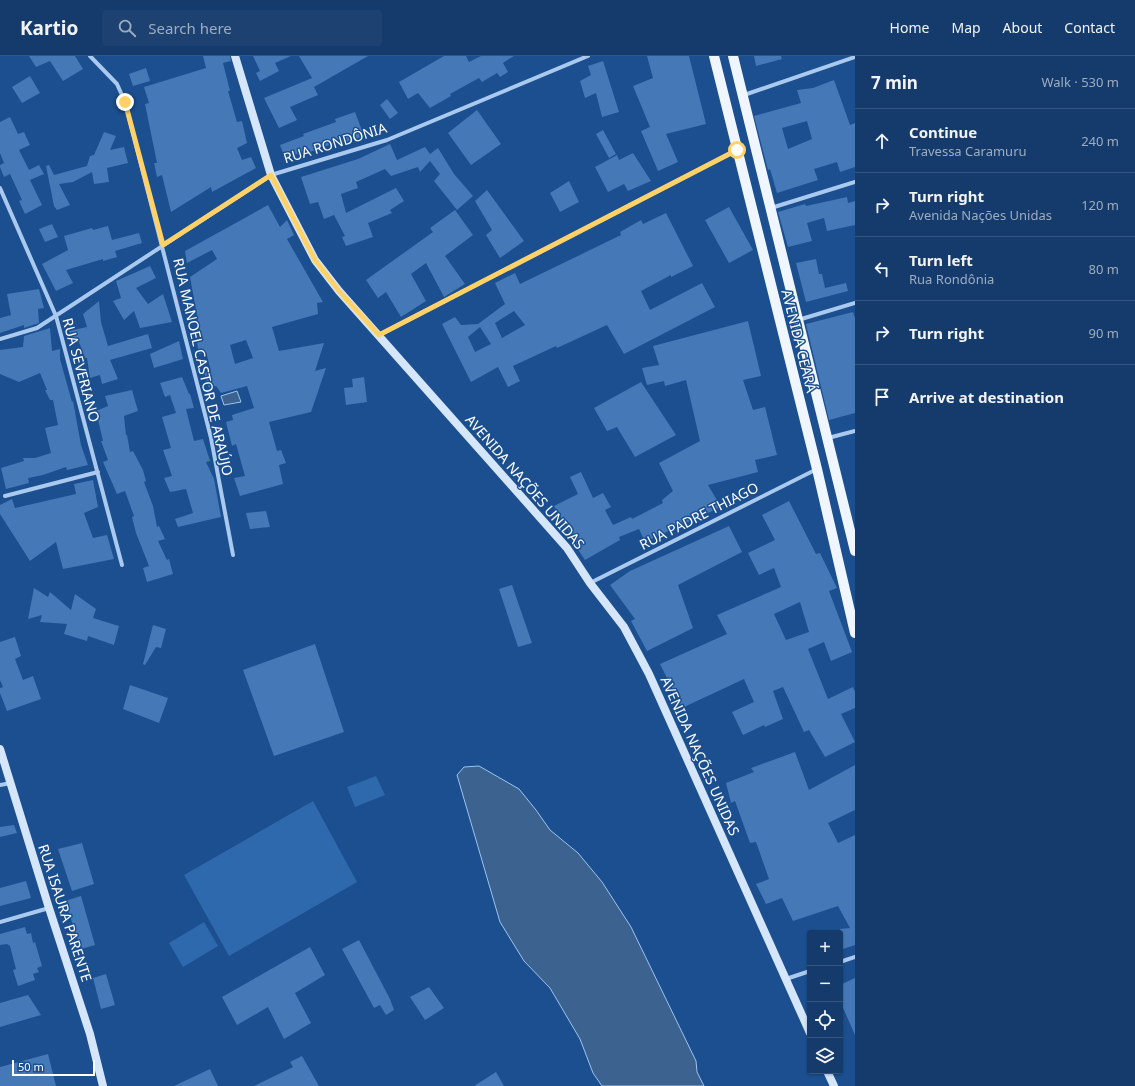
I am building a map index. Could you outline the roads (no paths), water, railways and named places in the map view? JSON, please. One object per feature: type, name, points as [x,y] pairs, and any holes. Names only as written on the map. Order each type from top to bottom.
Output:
[{"type":"main road","name":"AVENIDA CEARÁ","points":[[714,56],[817,469],[855,633]]},
{"type":"main road","name":"AVENIDA CEARÁ","points":[[733,56],[854,545]]},
{"type":"street","name":"RUA MANOEL CASTOR DE ARAÚJO","points":[[90,56],[117,84],[125,102],[163,245],[211,438],[233,555]]},
{"type":"street","name":"AVENIDA NAÇÕES UNIDAS","points":[[235,56],[271,175],[315,260],[339,291],[567,548],[590,583],[624,627],[649,674],[807,1026]]},
{"type":"street","name":"RUA RONDÔNIA","points":[[0,339],[37,328],[271,175],[387,140],[588,56]]},
{"type":"street","points":[[742,96],[855,57]]},
{"type":"street","points":[[379,335],[737,150]]},
{"type":"street","points":[[770,208],[855,182]]},
{"type":"street","name":"RUA SEVERIANO","points":[[0,188],[56,316],[122,565]]},
{"type":"street","points":[[798,320],[855,303]]},
{"type":"street","points":[[827,439],[855,431]]},
{"type":"street","name":"RUA PADRE THIAGO","points":[[590,583],[817,469]]},
{"type":"street","points":[[5,496],[98,472]]},
{"type":"street","name":"RUA ISAURA PARENTE","points":[[0,750],[12,783],[49,908],[90,1034],[103,1086]]},
{"type":"street","points":[[0,785],[12,783]]},
{"type":"street","points":[[0,922],[49,908]]},
{"type":"street","points":[[843,961],[855,957]]},
{"type":"street","points":[[786,980],[807,973]]},
{"type":"street","points":[[828,1074],[834,1086]]}]
